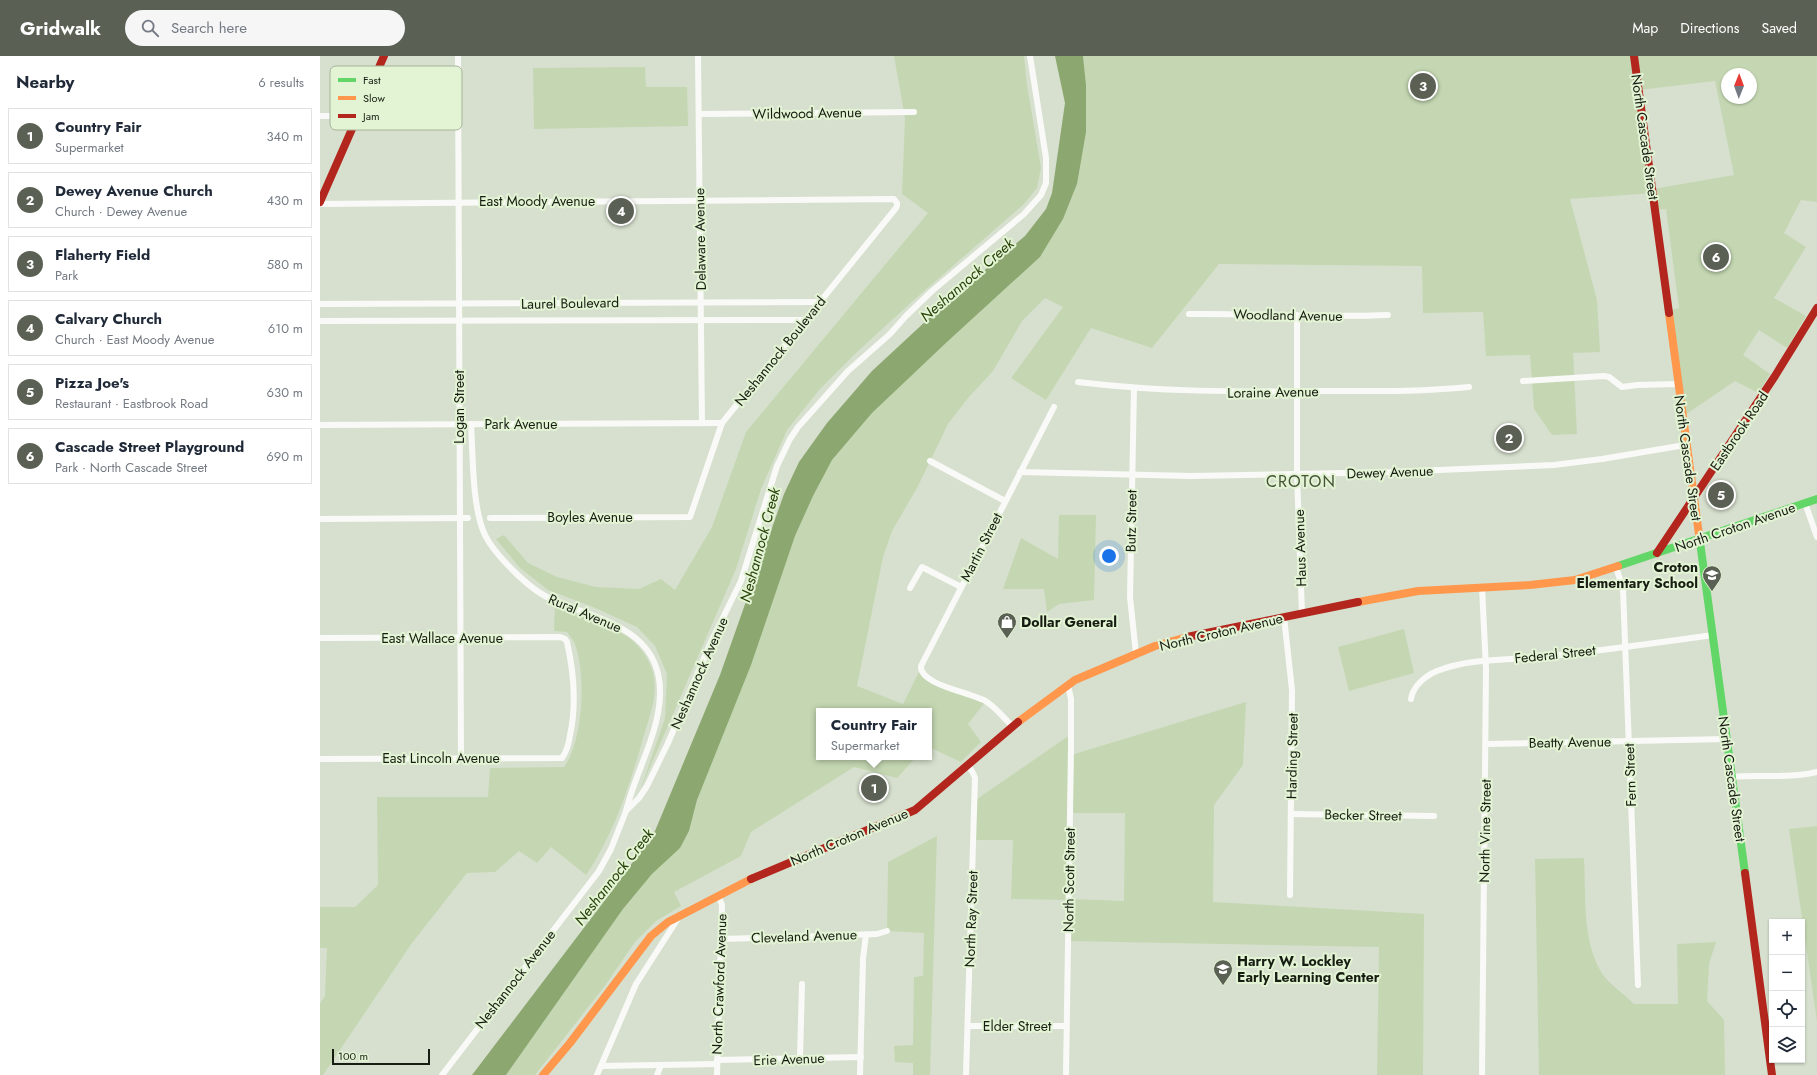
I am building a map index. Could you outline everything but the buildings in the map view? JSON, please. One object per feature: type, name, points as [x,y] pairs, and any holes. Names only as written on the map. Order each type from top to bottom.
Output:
[{"type":"main road","points":[[380,66],[384,56]]},
{"type":"main road","name":"North Cascade Street","points":[[1634,56],[1772,1075]]},
{"type":"main road","points":[[320,203],[352,130]]},
{"type":"main road","name":"Eastbrook Road","points":[[1657,553],[1782,365],[1817,308]]},
{"type":"main road","name":"North Croton Avenue","points":[[543,1075],[570,1043],[652,936],[668,922],[753,877],[904,816],[926,802],[1012,726],[1046,699],[1075,680],[1155,646],[1185,637],[1411,591],[1575,580],[1817,499]]},
{"type":"street","name":"Delaware Avenue","points":[[698,56],[702,303],[702,423]]},
{"type":"street","name":"Neshannock Avenue","points":[[442,1075],[599,871],[611,849],[626,811],[639,798],[647,786],[668,743],[711,642],[741,581],[776,466],[798,427],[848,371],[890,334],[932,291],[1024,214],[1041,195],[1046,183],[1046,158],[1030,56]]},
{"type":"street","name":"Wildwood Avenue","points":[[699,114],[914,112]]},
{"type":"street","name":"Logan Street","points":[[458,130],[461,758]]},
{"type":"street","name":"East Moody Avenue","points":[[320,203],[894,198],[897,201]]},
{"type":"street","name":"Neshannock Boulevard","points":[[690,517],[722,423],[896,208],[897,201]]},
{"type":"street","name":"Laurel Boulevard","points":[[320,304],[819,302]]},
{"type":"street","name":"Woodland Avenue","points":[[1189,314],[1247,313],[1297,315],[1388,315]]},
{"type":"street","name":"Haus Avenue","points":[[1297,315],[1297,475],[1302,614]]},
{"type":"street","name":"Laurel Boulevard","points":[[320,321],[804,320]]},
{"type":"street","points":[[1523,381],[1604,376],[1609,377],[1622,387],[1678,384]]},
{"type":"street","name":"Loraine Avenue","points":[[1078,382],[1134,388],[1239,393],[1429,390],[1469,387]]},
{"type":"street","name":"Butz Street","points":[[1134,388],[1130,597],[1136,654]]},
{"type":"street","name":"Martin Street","points":[[1012,726],[986,701],[936,682],[922,674],[920,666],[1054,407]]},
{"type":"street","name":"Park Avenue","points":[[320,425],[722,423]]},
{"type":"street","name":"Rural Avenue","points":[[471,424],[478,513],[484,534],[489,542],[531,587],[549,598],[621,627],[641,643],[653,661],[660,684],[658,711],[626,811]]},
{"type":"street","name":"Dewey Avenue","points":[[1020,472],[1190,476],[1297,475],[1554,465],[1602,459],[1686,445]]},
{"type":"street","points":[[930,461],[1005,501]]},
{"type":"street","points":[[1805,503],[1817,537]]},
{"type":"street","name":"Boyles Avenue","points":[[490,518],[690,517]]},
{"type":"street","points":[[320,518],[468,518]]},
{"type":"street","points":[[910,588],[922,567],[961,587]]},
{"type":"street","name":"Fern Street","points":[[1616,567],[1623,589],[1638,985]]},
{"type":"street","name":"North Vine Street","points":[[1482,587],[1486,661],[1482,1075]]},
{"type":"street","name":"Harding Street","points":[[1284,617],[1292,690],[1290,895]]},
{"type":"street","name":"Federal Street","points":[[1411,699],[1418,684],[1435,672],[1486,661],[1540,657],[1713,635]]},
{"type":"street","name":"East Wallace Avenue","points":[[320,638],[564,638],[567,642],[574,681],[574,711],[567,748],[562,758]]},
{"type":"street","name":"North Scott Street","points":[[1066,1075],[1071,748],[1071,699],[1068,685]]},
{"type":"street","name":"Beatty Avenue","points":[[1486,744],[1727,739]]},
{"type":"street","name":"East Lincoln Avenue","points":[[320,759],[562,758]]},
{"type":"street","name":"North Ray Street","points":[[966,1075],[975,778],[968,765]]},
{"type":"street","points":[[1732,777],[1752,775],[1796,775],[1817,772]]},
{"type":"street","name":"Becker Street","points":[[1291,814],[1434,816]]},
{"type":"street","name":"North Crawford Avenue","points":[[717,1075],[722,904],[718,895]]},
{"type":"street","points":[[597,1075],[636,984],[681,915]]},
{"type":"street","name":"Cleveland Avenue","points":[[721,939],[866,934],[887,931]]},
{"type":"street","points":[[860,1075],[863,959],[866,934]]},
{"type":"street","points":[[800,1058],[802,984]]},
{"type":"street","name":"Elder Street","points":[[968,1026],[1066,1026]]},
{"type":"street","name":"Erie Avenue","points":[[601,1066],[861,1057]]},
{"type":"street","points":[[657,1075],[661,1065]]},
{"type":"shaded area","points":[[894,56],[1024,56],[1027,85],[1041,168],[1037,188],[1024,204],[857,352],[820,389],[787,430],[761,489],[736,569],[641,788],[665,718],[667,674],[655,646],[637,627],[593,607],[548,590],[520,568],[496,539],[504,535],[528,563],[557,577],[596,587],[639,589],[661,579],[675,590],[712,527],[746,432],[928,213],[902,194],[905,118]]},
{"type":"shaded area","points":[[1055,56],[1083,56],[1086,85],[1086,132],[1077,184],[1063,219],[1040,257],[872,413],[832,460],[813,496],[795,536],[751,665],[697,800],[689,831],[680,848],[652,874],[623,909],[506,1075],[472,1075],[615,887],[655,831],[720,675],[784,494],[799,462],[827,423],[872,371],[941,307],[1025,236],[1046,209],[1052,193],[1065,103]]},
{"type":"shaded area","points":[[1083,56],[1817,56],[1817,202],[1801,200],[1784,233],[1806,247],[1774,298],[1806,316],[1787,348],[1759,330],[1743,355],[1770,374],[1758,393],[1735,381],[1682,417],[1668,311],[1679,308],[1666,209],[1656,210],[1653,193],[1570,199],[1597,300],[1600,352],[1573,353],[1577,434],[1552,435],[1534,409],[1530,355],[1486,356],[1483,312],[1423,313],[1422,266],[1219,264],[1152,348],[1091,328],[1046,400],[1011,378],[1063,307],[1045,298],[1022,321],[993,371],[968,398],[948,424],[918,486],[892,531],[883,557],[857,686],[903,704],[920,670],[922,673],[986,701],[968,724],[981,742],[961,762],[932,748],[932,708],[816,708],[816,760],[913,760],[897,778],[854,767],[751,832],[741,856],[674,892],[681,906],[656,921],[635,942],[604,987],[535,1075],[506,1075],[623,909],[652,874],[679,848],[689,831],[697,800],[795,536],[813,496],[832,460],[872,413],[1040,257],[1063,219],[1077,184],[1086,85]],"holes":[[[1715,81],[1734,175],[1653,189],[1639,90]]]},
{"type":"shaded area","points":[[645,67],[646,87],[687,87],[688,126],[534,129],[533,68]]},
{"type":"shaded area","points":[[1059,515],[1096,515],[1094,600],[1059,604],[1047,612],[1044,589],[1003,589],[1021,538],[1058,559]]},
{"type":"shaded area","points":[[555,607],[608,626],[627,637],[638,646],[644,654],[650,664],[653,674],[655,692],[651,713],[628,788],[614,824],[605,842],[586,875],[551,847],[537,863],[519,851],[495,872],[467,873],[412,943],[323,1075],[320,1075],[320,1003],[325,996],[327,948],[320,948],[320,907],[355,907],[378,885],[377,797],[488,797],[490,768],[564,767],[570,756],[579,724],[582,688],[581,671],[574,642],[567,632],[554,631]]},
{"type":"shaded area","points":[[1404,629],[1414,673],[1349,691],[1338,647]]},
{"type":"shaded area","points":[[1246,702],[1243,765],[1214,805],[1213,902],[1424,914],[1423,1075],[1377,1075],[1379,947],[1068,941],[1069,900],[1011,899],[1013,840],[973,840],[974,801],[1070,735],[1071,755]],"holes":[[[1070,813],[1125,813],[1124,901],[1070,899]]]},
{"type":"shaded area","points":[[1817,826],[1817,1021],[1805,939],[1805,919],[1802,919],[1789,829]]},
{"type":"shaded area","points":[[937,836],[930,1075],[913,1075],[913,1063],[895,1062],[894,1046],[913,1045],[914,977],[923,976],[924,933],[887,931],[888,862]]},
{"type":"shaded area","points":[[1584,858],[1586,916],[1595,959],[1604,976],[1634,1004],[1678,1004],[1677,944],[1716,942],[1709,964],[1707,1001],[1724,1020],[1725,1075],[1539,1075],[1535,859]]},
{"type":"traffic: fast","points":[[1618,566],[1817,499]]},
{"type":"traffic: fast","points":[[1700,542],[1745,873]]},
{"type":"traffic: slow","points":[[1669,313],[1700,542]]},
{"type":"traffic: slow","points":[[1358,602],[1418,591],[1530,585],[1575,580],[1618,566]]},
{"type":"traffic: slow","points":[[1018,722],[1075,680],[1155,646],[1187,637]]},
{"type":"traffic: slow","points":[[543,1075],[570,1043],[651,936],[668,922],[751,879]]},
{"type":"traffic: jam","points":[[380,66],[384,56]]},
{"type":"traffic: jam","points":[[1634,56],[1669,313]]},
{"type":"traffic: jam","points":[[320,202],[352,130]]},
{"type":"traffic: jam","points":[[1657,553],[1775,376],[1817,308]]},
{"type":"traffic: jam","points":[[1187,637],[1358,602]]},
{"type":"traffic: jam","points":[[751,879],[915,810],[1018,722]]},
{"type":"traffic: jam","points":[[1745,873],[1772,1075]]},
{"type":"place","name":"Flaherty Field","points":[[1423,86]]},
{"type":"place","name":"Calvary Church","points":[[621,211]]},
{"type":"place","name":"Cascade Street Playground","points":[[1716,257]]},
{"type":"place","name":"Dewey Avenue Church","points":[[1509,438]]},
{"type":"place","name":"Pizza Joe's","points":[[1721,495]]},
{"type":"place","name":"Croton Elementary School","points":[[1712,592]]},
{"type":"place","name":"Dollar General","points":[[1007,639]]},
{"type":"place","name":"Country Fair","points":[[874,788]]},
{"type":"place","name":"Harry W. Lockley Early Learning Center","points":[[1223,986]]},
{"type":"district","name":"CROTON","points":[[1301,481]]},
{"type":"water label","name":"Neshannock Creek","points":[[967,280]]},
{"type":"water label","name":"Neshannock Creek","points":[[760,545]]},
{"type":"water label","name":"Neshannock Creek","points":[[614,877]]}]
